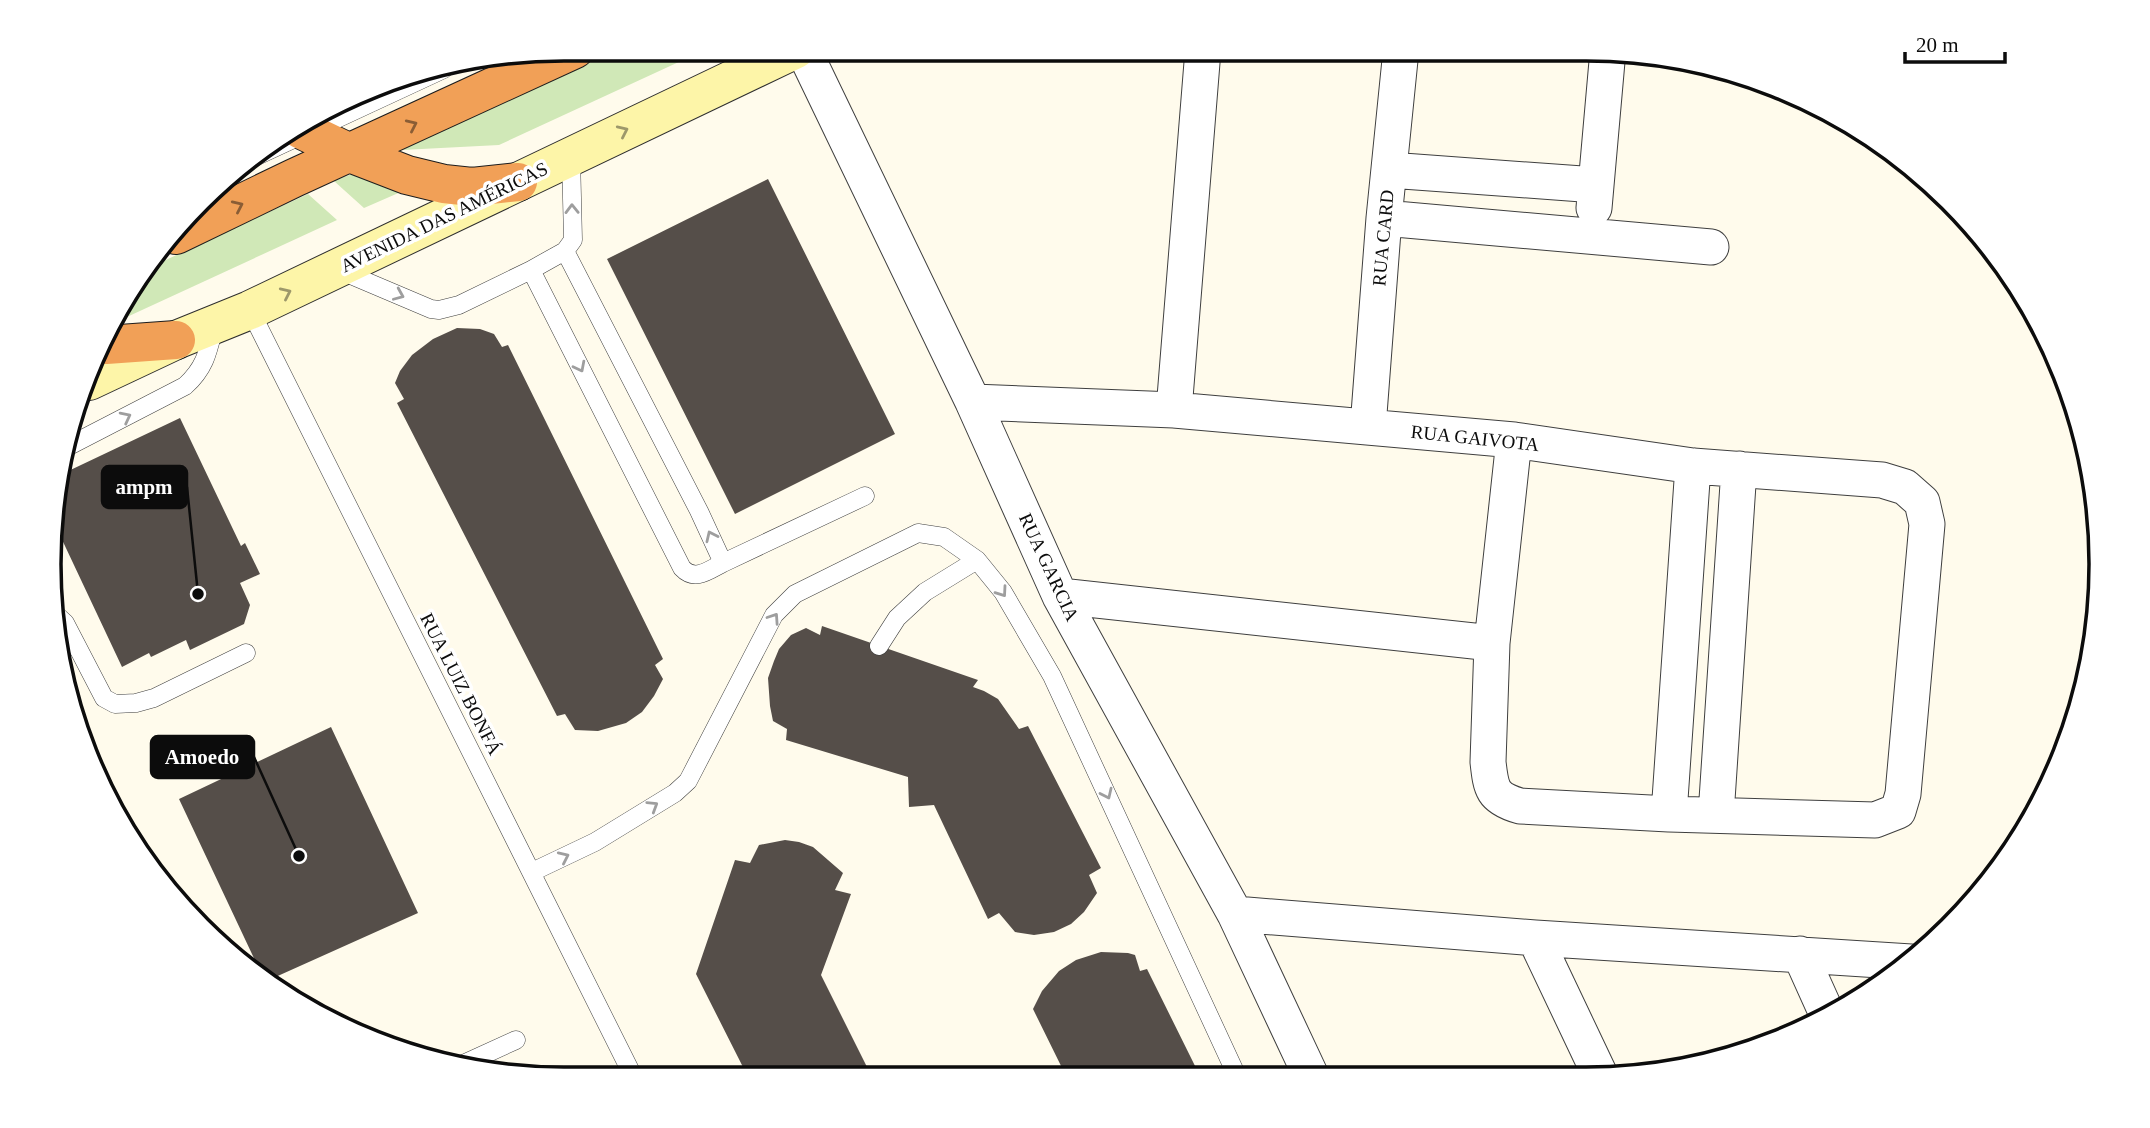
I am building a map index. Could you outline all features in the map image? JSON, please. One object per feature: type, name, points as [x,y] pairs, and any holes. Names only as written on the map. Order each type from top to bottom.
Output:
[{"type":"highway","points":[[191,228],[548,61]]},
{"type":"highway","points":[[306,133],[407,175],[444,184],[472,187],[518,182]]},
{"type":"highway","points":[[112,345],[176,340]]},
{"type":"main road","name":"AVENIDA DAS AMÉRICAS","points":[[98,377],[176,340],[250,310],[771,61]]},
{"type":"street","name":"RUA GARCIA","points":[[809,61],[973,402],[1060,596],[1235,914],[1307,1067]]},
{"type":"street","points":[[1174,410],[1202,61]]},
{"type":"street","name":"RUA CARD","points":[[1368,427],[1384,218],[1400,61]]},
{"type":"street","points":[[1591,236],[1607,62]]},
{"type":"street","points":[[1389,170],[1596,185]]},
{"type":"street","points":[[1384,218],[1711,247]]},
{"type":"street","name":"RUA GAIVOTA","points":[[973,402],[1174,410],[1514,440],[1693,466],[1882,480],[1905,487],[1922,502],[1927,524],[1903,793],[1898,811],[1875,820],[1716,815]]},
{"type":"street","points":[[1514,440],[1492,643],[1488,762],[1494,792],[1504,802],[1520,807],[1716,815],[1739,469]]},
{"type":"street","points":[[1669,814],[1693,466]]},
{"type":"street","points":[[1060,596],[1492,643]]},
{"type":"street","points":[[1235,914],[1535,938],[1895,961]]},
{"type":"street","points":[[1535,938],[1596,1067]]},
{"type":"street","points":[[1800,954],[1824,1006]]},
{"type":"lane","points":[[327,121],[397,90]]},
{"type":"lane","points":[[336,269],[430,309],[439,310],[459,305],[565,251],[573,240],[571,156]]},
{"type":"lane","points":[[565,251],[723,563]]},
{"type":"lane","points":[[531,270],[681,568],[686,573],[700,575],[865,496]]},
{"type":"lane","name":"RUA LUIZ BONFÁ","points":[[250,310],[629,1067]]},
{"type":"lane","points":[[76,441],[185,386],[197,375],[206,358],[214,324]]},
{"type":"lane","points":[[532,872],[595,842],[675,793],[688,781],[774,615],[795,594],[918,533],[944,537],[977,560],[1003,592],[1052,676],[1233,1067]]},
{"type":"lane","points":[[879,646],[897,618],[925,592],[977,560]]},
{"type":"lane","points":[[65,623],[104,698],[115,704],[136,704],[154,698],[246,653]]},
{"type":"lane","points":[[476,1059],[516,1041]]},
{"type":"green space","points":[[589,61],[681,61],[499,145],[402,150]]},
{"type":"green space","points":[[357,172],[403,191],[364,208],[334,181]]},
{"type":"green space","points":[[308,194],[337,220],[127,317],[163,261]]},
{"type":"building","points":[[768,179],[895,434],[735,514],[607,259]]},
{"type":"building","points":[[457,328],[480,329],[494,334],[502,347],[508,345],[663,659],[655,665],[663,679],[654,696],[642,712],[626,723],[598,731],[575,730],[565,714],[557,716],[397,403],[404,399],[395,383],[412,355],[433,339]]},
{"type":"building","points":[[180,418],[241,546],[245,543],[260,574],[240,583],[250,605],[244,624],[190,650],[186,640],[151,657],[149,653],[122,667],[62,539],[70,470]]},
{"type":"building","points":[[822,626],[978,680],[973,687],[998,699],[1019,729],[1028,726],[1101,868],[1089,875],[1097,893],[1084,912],[1071,924],[1054,932],[1034,935],[1015,932],[999,913],[988,919],[934,805],[909,807],[908,777],[786,740],[787,729],[773,721],[768,678],[779,649],[791,635],[806,628],[820,635]]},
{"type":"building","points":[[331,727],[418,913],[277,976],[255,961],[179,799]]},
{"type":"building","points":[[785,840],[799,842],[813,847],[843,873],[835,890],[851,894],[821,975],[867,1067],[743,1067],[696,974],[735,860],[750,863],[759,845]]},
{"type":"building","points":[[1101,952],[1135,955],[1140,971],[1147,969],[1196,1067],[1062,1067],[1033,1009],[1042,991],[1059,971],[1076,960]]},
{"type":"place","name":"ampm","points":[[198,594]]},
{"type":"place","name":"Amoedo","points":[[299,856]]}]
